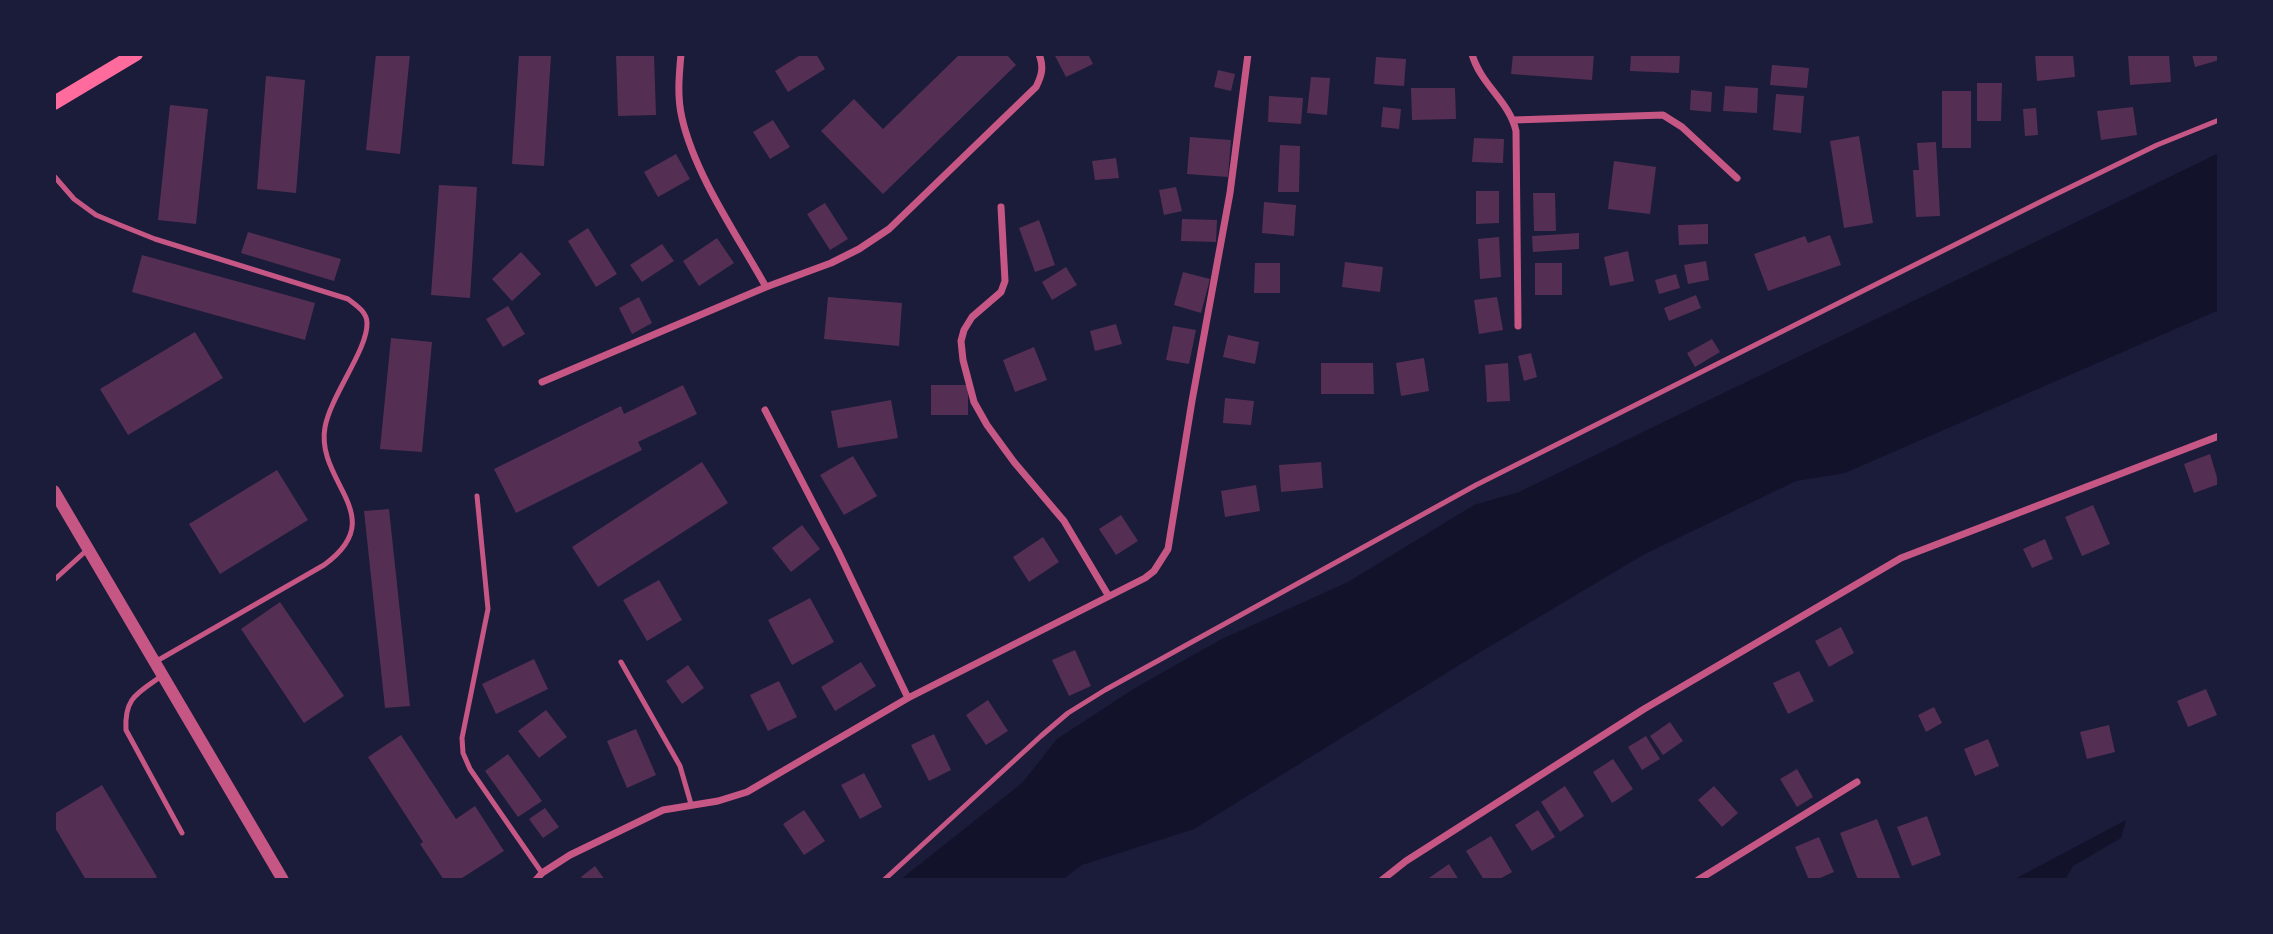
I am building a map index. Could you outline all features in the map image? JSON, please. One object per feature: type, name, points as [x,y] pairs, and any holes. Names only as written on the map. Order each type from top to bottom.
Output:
[{"type":"main road","points":[[54,103],[136,54]]},
{"type":"street","points":[[681,54],[678,90],[681,117],[690,145],[699,167],[766,286]]},
{"type":"street","points":[[542,382],[859,249],[889,229],[1036,87],[1043,65],[1040,54]]},
{"type":"street","points":[[536,880],[570,855],[663,810],[718,801],[747,792],[908,698],[1108,595],[1145,579],[1154,571],[1168,549],[1230,193],[1248,54]]},
{"type":"street","points":[[1472,54],[1487,85],[1514,120],[1516,131],[1518,326]]},
{"type":"street","points":[[1514,120],[1663,115],[1682,127],[1737,178]]},
{"type":"street","points":[[1001,207],[1005,281],[1001,292],[972,317],[961,341],[974,402],[1014,462],[1064,521],[1108,595]]},
{"type":"street","points":[[765,410],[838,551],[908,698]]},
{"type":"street","points":[[1382,880],[1406,861],[1644,709],[1901,558],[2219,436]]},
{"type":"street","points":[[54,491],[283,880]]},
{"type":"street","points":[[1698,880],[1857,782]]},
{"type":"lane","points":[[884,880],[1041,736],[1068,713],[1105,691],[1476,485],[2060,192],[2157,145],[2219,120]]},
{"type":"lane","points":[[54,176],[74,199],[96,215],[155,239],[348,299],[362,310],[368,321],[364,339],[332,404],[325,426],[324,445],[354,518],[350,538],[341,553],[155,662]]},
{"type":"lane","points":[[477,496],[488,610],[462,738],[463,753],[470,769],[542,873]]},
{"type":"lane","points":[[54,580],[88,549]]},
{"type":"lane","points":[[621,662],[680,766],[691,804]]},
{"type":"lane","points":[[163,675],[129,702],[126,730],[182,832]]},
{"type":"shaded area","points":[[2219,153],[2219,310],[1845,473],[1796,481],[1643,555],[1194,829],[1082,865],[1062,880],[900,880],[1022,783],[1057,739],[1135,688],[1220,640],[1348,582],[1474,505],[1519,492]]},
{"type":"shaded area","points":[[2126,820],[2121,838],[2073,866],[2065,880],[2013,880]]},
{"type":"building","points":[[376,54],[410,54],[400,154],[366,150]]},
{"type":"building","points":[[519,54],[551,56],[544,166],[512,164]]},
{"type":"building","points":[[616,54],[654,54],[656,115],[618,116]]},
{"type":"building","points":[[802,54],[816,54],[825,69],[788,92],[775,71]]},
{"type":"building","points":[[960,54],[1006,54],[1016,65],[883,194],[821,131],[854,99],[883,129]]},
{"type":"building","points":[[1054,54],[1088,54],[1093,64],[1066,77]]},
{"type":"building","points":[[1513,54],[1594,54],[1592,80],[1511,74]]},
{"type":"building","points":[[1631,54],[1680,54],[1679,73],[1630,71]]},
{"type":"building","points":[[2035,54],[2073,54],[2075,77],[2037,81]]},
{"type":"building","points":[[2128,54],[2169,54],[2171,82],[2130,85]]},
{"type":"building","points":[[2192,54],[2219,54],[2219,60],[2195,67]]},
{"type":"building","points":[[1376,57],[1406,59],[1404,86],[1374,84]]},
{"type":"building","points":[[1772,65],[1809,68],[1807,88],[1770,85]]},
{"type":"building","points":[[1218,70],[1235,74],[1231,91],[1214,87]]},
{"type":"building","points":[[266,76],[305,80],[296,193],[257,189]]},
{"type":"building","points":[[1311,77],[1330,78],[1327,115],[1307,113]]},
{"type":"building","points":[[1977,83],[2002,83],[2001,121],[1977,121]]},
{"type":"building","points":[[1725,86],[1758,88],[1757,113],[1723,111]]},
{"type":"building","points":[[1411,88],[1455,88],[1456,119],[1412,120]]},
{"type":"building","points":[[1691,90],[1712,92],[1711,112],[1690,110]]},
{"type":"building","points":[[1942,91],[1971,91],[1971,148],[1942,148]]},
{"type":"building","points":[[1776,94],[1804,96],[1801,133],[1773,130]]},
{"type":"building","points":[[1269,96],[1303,98],[1301,124],[1268,122]]},
{"type":"building","points":[[170,105],[208,109],[196,224],[158,220]]},
{"type":"building","points":[[1383,107],[1401,109],[1399,129],[1381,127]]},
{"type":"building","points":[[2133,107],[2137,135],[2101,140],[2097,111]]},
{"type":"building","points":[[2036,108],[2038,135],[2025,136],[2023,109]]},
{"type":"building","points":[[773,120],[790,147],[770,159],[753,132]]},
{"type":"building","points":[[1859,136],[1873,223],[1844,228],[1830,141]]},
{"type":"building","points":[[1190,137],[1231,140],[1228,177],[1187,174]]},
{"type":"building","points":[[1474,138],[1504,139],[1503,163],[1472,162]]},
{"type":"building","points":[[1936,142],[1940,216],[1916,217],[1913,170],[1919,170],[1917,143]]},
{"type":"building","points":[[1280,145],[1300,146],[1299,192],[1278,192]]},
{"type":"building","points":[[676,154],[690,179],[658,197],[644,172]]},
{"type":"building","points":[[1116,158],[1119,178],[1095,180],[1092,161]]},
{"type":"building","points":[[1614,161],[1656,167],[1650,214],[1608,209]]},
{"type":"building","points":[[439,185],[477,187],[470,298],[431,295]]},
{"type":"building","points":[[1176,187],[1182,211],[1164,215],[1159,190]]},
{"type":"building","points":[[1476,191],[1499,191],[1499,223],[1476,224]]},
{"type":"building","points":[[1533,193],[1555,193],[1556,231],[1534,231]]},
{"type":"building","points":[[1264,202],[1296,205],[1294,236],[1262,233]]},
{"type":"building","points":[[825,203],[848,239],[830,250],[807,214]]},
{"type":"building","points":[[1182,219],[1217,220],[1216,242],[1181,241]]},
{"type":"building","points":[[1039,220],[1055,265],[1035,272],[1019,228]]},
{"type":"building","points":[[1708,224],[1708,244],[1679,245],[1678,225]]},
{"type":"building","points":[[588,228],[617,274],[596,287],[568,241]]},
{"type":"building","points":[[248,232],[341,259],[334,281],[241,253]]},
{"type":"building","points":[[1579,233],[1579,249],[1533,252],[1532,236]]},
{"type":"building","points":[[1830,235],[1841,265],[1768,291],[1754,254],[1805,236],[1808,243]]},
{"type":"building","points":[[1499,237],[1501,277],[1480,279],[1478,239]]},
{"type":"building","points":[[717,238],[734,263],[699,286],[683,261]]},
{"type":"building","points":[[662,244],[674,261],[642,282],[630,265]]},
{"type":"building","points":[[1628,251],[1634,281],[1610,286],[1604,257]]},
{"type":"building","points":[[521,252],[541,274],[512,301],[492,279]]},
{"type":"building","points":[[142,255],[315,303],[305,340],[132,292]]},
{"type":"building","points":[[1706,261],[1709,280],[1688,284],[1684,265]]},
{"type":"building","points":[[1345,262],[1383,267],[1380,292],[1342,287]]},
{"type":"building","points":[[1255,263],[1280,263],[1280,293],[1254,293]]},
{"type":"building","points":[[1535,263],[1562,263],[1562,295],[1535,295]]},
{"type":"building","points":[[1066,267],[1077,285],[1052,300],[1042,282]]},
{"type":"building","points":[[1183,272],[1210,279],[1201,313],[1174,305]]},
{"type":"building","points":[[1676,274],[1680,288],[1659,294],[1655,280]]},
{"type":"building","points":[[1696,295],[1701,308],[1669,321],[1664,308]]},
{"type":"building","points":[[639,297],[652,323],[632,334],[619,308]]},
{"type":"building","points":[[828,297],[902,303],[899,346],[824,339]]},
{"type":"building","points":[[1497,297],[1503,330],[1479,334],[1474,300]]},
{"type":"building","points":[[508,306],[525,334],[503,347],[486,319]]},
{"type":"building","points":[[1116,324],[1122,344],[1095,351],[1090,331]]},
{"type":"building","points":[[1173,326],[1196,330],[1189,364],[1166,360]]},
{"type":"building","points":[[195,332],[223,378],[128,435],[100,389]]},
{"type":"building","points":[[1228,335],[1259,342],[1255,364],[1223,357]]},
{"type":"building","points":[[391,338],[432,342],[422,452],[380,449]]},
{"type":"building","points":[[1712,339],[1720,352],[1695,367],[1687,353]]},
{"type":"building","points":[[1034,347],[1047,380],[1015,392],[1003,360]]},
{"type":"building","points":[[1531,353],[1537,377],[1524,381],[1518,356]]},
{"type":"building","points":[[1424,358],[1429,391],[1401,396],[1396,363]]},
{"type":"building","points":[[1321,363],[1373,363],[1374,394],[1321,394]]},
{"type":"building","points":[[1508,363],[1510,401],[1487,402],[1485,365]]},
{"type":"building","points":[[683,385],[697,414],[638,442],[642,450],[516,513],[494,469],[621,406],[624,414]]},
{"type":"building","points":[[931,385],[968,385],[968,415],[931,415]]},
{"type":"building","points":[[1225,398],[1254,401],[1251,425],[1223,423]]},
{"type":"building","points":[[891,400],[898,438],[838,448],[831,411]]},
{"type":"building","points":[[2210,454],[2219,484],[2194,493],[2184,464]]},
{"type":"building","points":[[853,456],[877,496],[844,515],[820,475]]},
{"type":"building","points":[[702,462],[728,503],[598,587],[572,547]]},
{"type":"building","points":[[1321,462],[1323,488],[1281,492],[1279,465]]},
{"type":"building","points":[[277,470],[308,520],[220,574],[189,524]]},
{"type":"building","points":[[1256,485],[1260,511],[1225,517],[1221,491]]},
{"type":"building","points":[[2093,505],[2110,544],[2082,556],[2065,517]]},
{"type":"building","points":[[389,509],[410,706],[385,708],[364,511]]},
{"type":"building","points":[[1121,515],[1138,541],[1116,555],[1099,529]]},
{"type":"building","points":[[802,525],[820,549],[791,572],[772,548]]},
{"type":"building","points":[[1043,537],[1059,562],[1029,582],[1013,557]]},
{"type":"building","points":[[2045,539],[2053,559],[2032,568],[2023,549]]},
{"type":"building","points":[[659,580],[682,620],[647,641],[623,600]]},
{"type":"building","points":[[810,598],[834,642],[792,665],[768,620]]},
{"type":"building","points":[[280,602],[344,696],[304,723],[241,629]]},
{"type":"building","points":[[1841,627],[1854,653],[1829,667],[1815,641]]},
{"type":"building","points":[[1075,650],[1091,686],[1069,696],[1052,660]]},
{"type":"building","points":[[534,659],[548,689],[496,714],[482,684]]},
{"type":"building","points":[[861,662],[876,686],[835,711],[821,687]]},
{"type":"building","points":[[688,665],[704,688],[682,704],[666,681]]},
{"type":"building","points":[[1799,671],[1814,701],[1788,714],[1773,683]]},
{"type":"building","points":[[779,681],[797,717],[768,731],[750,695]]},
{"type":"building","points":[[2206,689],[2217,715],[2188,727],[2177,701]]},
{"type":"building","points":[[988,700],[1008,731],[986,745],[966,715]]},
{"type":"building","points":[[1934,707],[1942,723],[1926,732],[1918,715]]},
{"type":"building","points":[[546,710],[567,737],[539,758],[518,731]]},
{"type":"building","points":[[1670,722],[1683,741],[1663,755],[1650,736]]},
{"type":"building","points":[[2109,725],[2115,752],[2087,759],[2080,732]]},
{"type":"building","points":[[636,729],[656,775],[627,788],[607,741]]},
{"type":"building","points":[[934,734],[951,770],[929,781],[911,745]]},
{"type":"building","points":[[401,735],[456,819],[475,806],[504,851],[459,880],[444,880],[420,844],[423,842],[368,757]]},
{"type":"building","points":[[1646,736],[1660,759],[1642,770],[1628,747]]},
{"type":"building","points":[[1988,739],[1999,766],[1975,776],[1964,749]]},
{"type":"building","points":[[508,754],[542,801],[518,817],[485,771]]},
{"type":"building","points":[[1613,759],[1633,789],[1612,803],[1593,772]]},
{"type":"building","points":[[1797,769],[1813,797],[1797,807],[1780,779]]},
{"type":"building","points":[[864,773],[882,807],[860,819],[841,785]]},
{"type":"building","points":[[102,785],[157,877],[152,880],[86,880],[54,826],[54,814]]},
{"type":"building","points":[[1565,786],[1584,816],[1560,832],[1541,802]]},
{"type":"building","points":[[1714,786],[1738,813],[1722,827],[1698,800]]},
{"type":"building","points":[[545,808],[559,827],[543,838],[529,819]]},
{"type":"building","points":[[804,810],[825,841],[804,855],[783,824]]},
{"type":"building","points":[[1538,810],[1555,837],[1532,851],[1515,825]]},
{"type":"building","points":[[1927,816],[1941,855],[1912,866],[1897,827]]},
{"type":"building","points":[[1877,819],[1901,880],[1858,880],[1840,833]]},
{"type":"building","points":[[1491,836],[1512,872],[1498,880],[1484,880],[1466,851]]},
{"type":"building","points":[[1819,837],[1834,872],[1809,880],[1795,847]]},
{"type":"building","points":[[1449,864],[1459,880],[1426,880]]},
{"type":"building","points":[[595,866],[605,880],[583,880],[581,877]]}]
